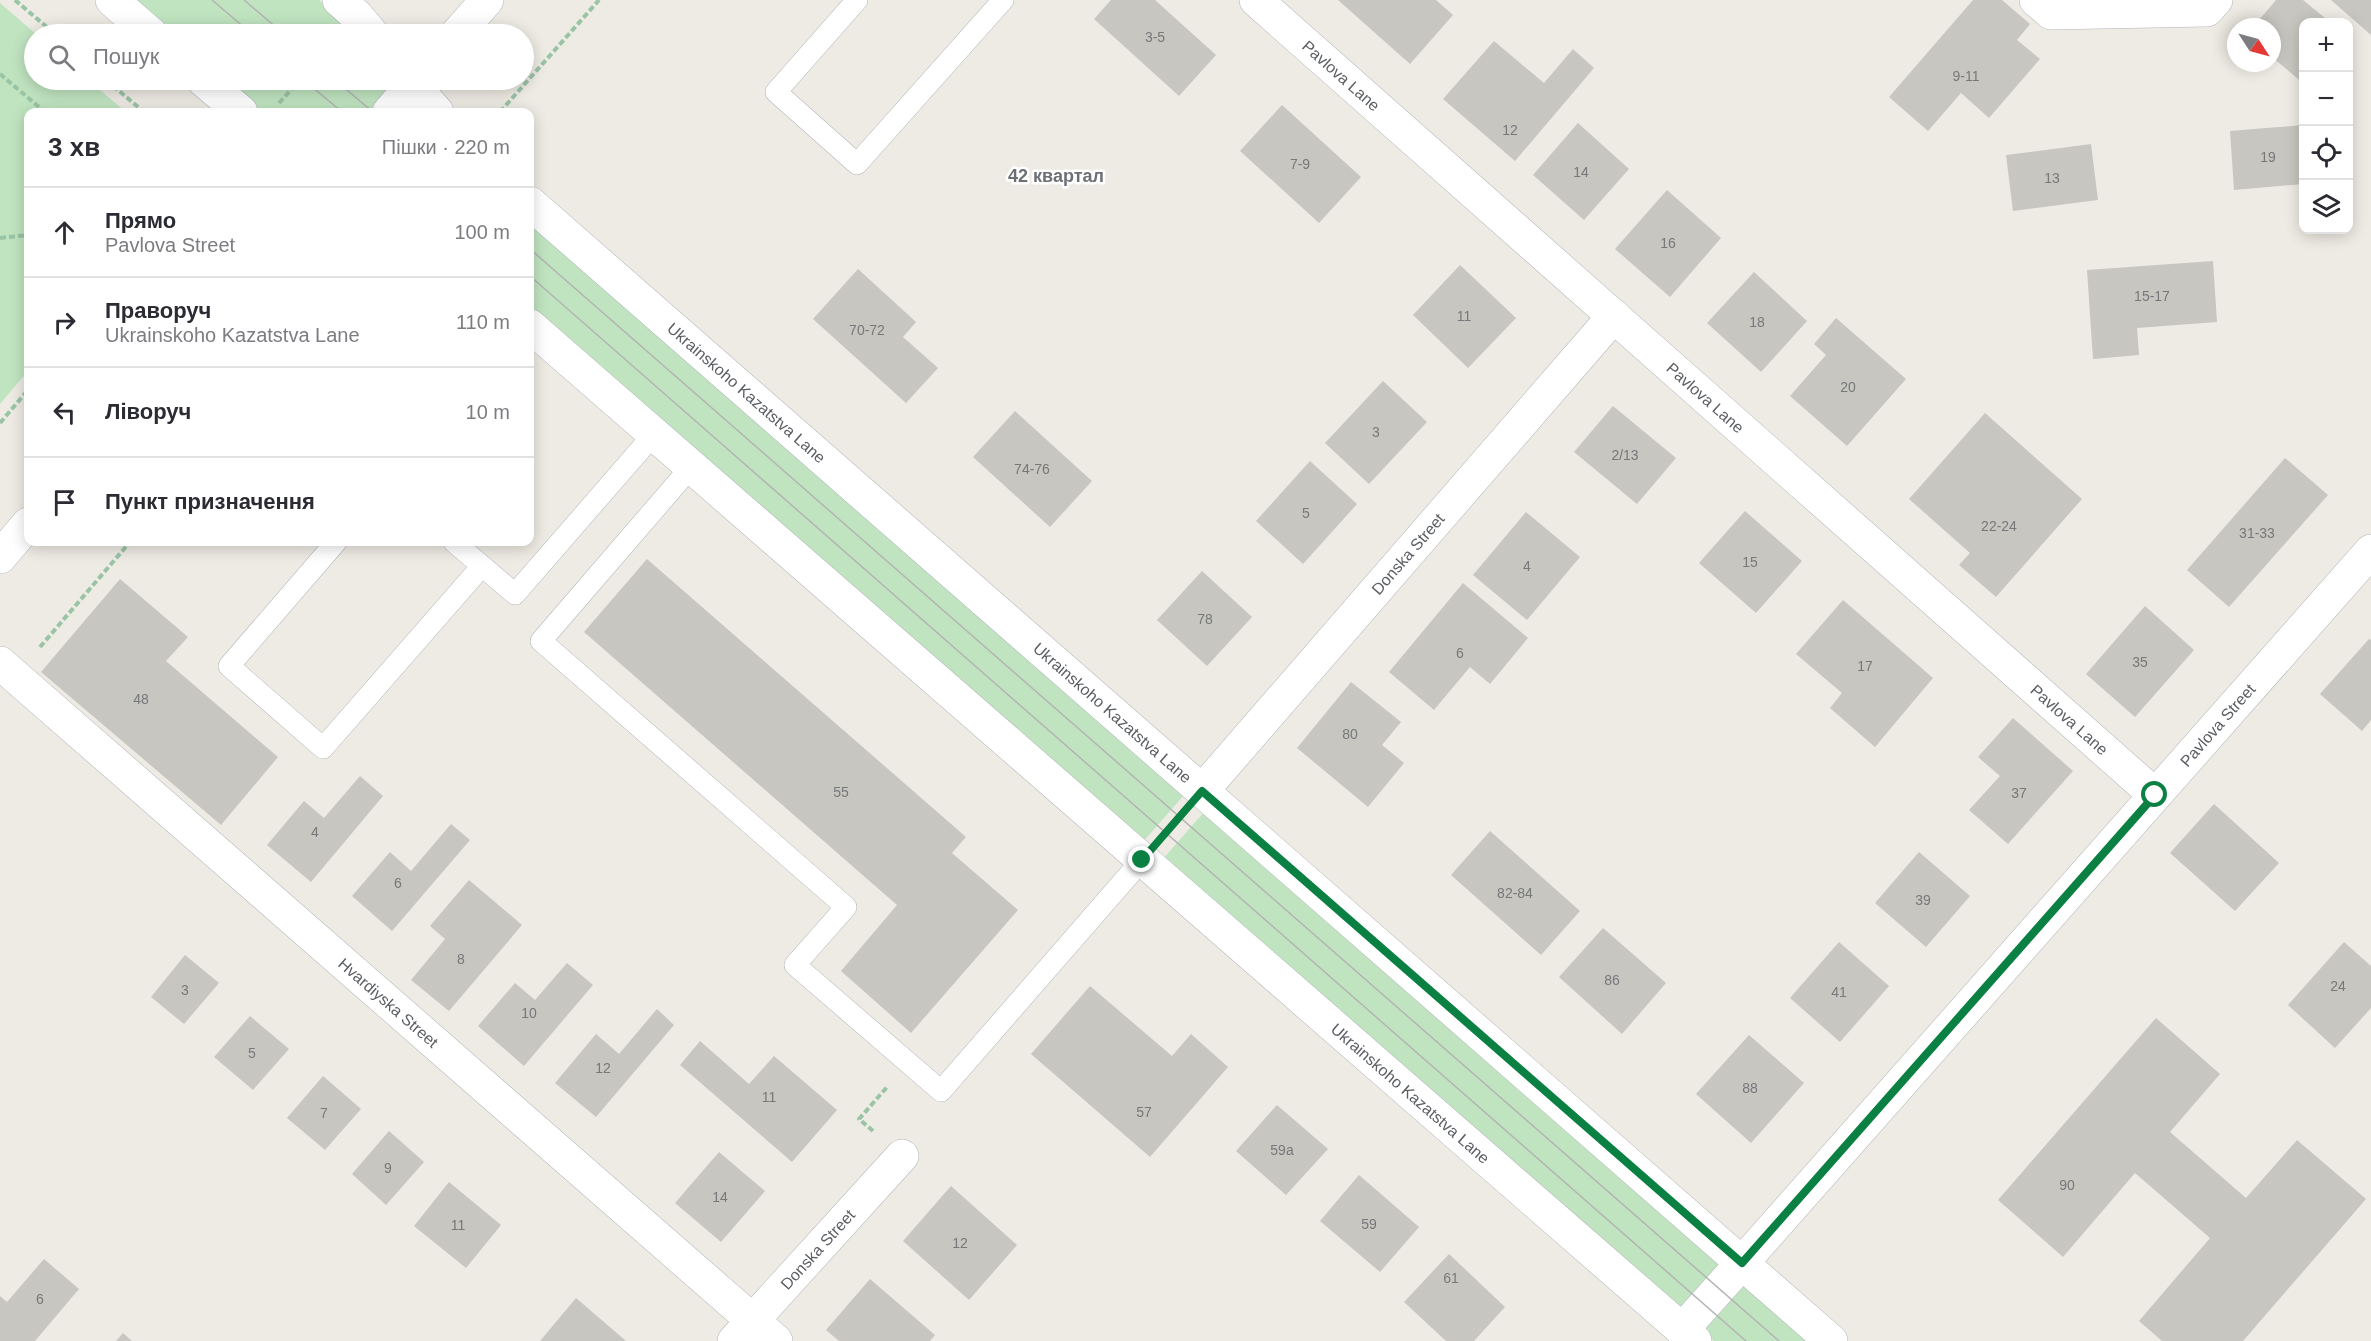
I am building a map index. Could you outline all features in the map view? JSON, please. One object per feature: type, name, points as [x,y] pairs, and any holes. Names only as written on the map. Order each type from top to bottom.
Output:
[{"type":"street","points":[[112,0],[140,24]]},
{"type":"street","points":[[339,0],[364,24]]},
{"type":"street","points":[[466,24],[487,0]]},
{"type":"street","points":[[2036,0],[2051,13],[2207,10],[2216,0]]},
{"type":"street","name":"Pavlova Lane","points":[[1273,5],[1614,316],[2155,795]]},
{"type":"street","points":[[215,90],[236,108]]},
{"type":"street","points":[[392,108],[406,90]]},
{"type":"street","points":[[420,90],[434,108]]},
{"type":"street","name":"Ukrainskoho Kazatstva Lane","points":[[534,206],[1831,1341]]},
{"type":"street","name":"Donska Street","points":[[1202,791],[1614,316]]},
{"type":"street","name":"Ukrainskoho Kazatstva Lane","points":[[534,329],[1689,1335]]},
{"type":"street","points":[[0,556],[24,529]]},
{"type":"street","name":"Pavlova Street","points":[[1689,1335],[1742,1263],[2371,551]]},
{"type":"street","name":"Hvardiyska Street","points":[[7,670],[754,1334]]},
{"type":"street","name":"Donska Street","points":[[754,1334],[902,1156]]},
{"type":"lane","points":[[857,0],[776,92],[857,164],[1003,0]]},
{"type":"lane","points":[[459,546],[514,594],[654,434]]},
{"type":"lane","points":[[691,467],[541,641],[846,907],[795,965],[940,1092],[1142,860]]},
{"type":"lane","points":[[333,546],[229,666],[323,748],[482,566]]},
{"type":"path","points":[[15,0],[43,24]]},
{"type":"path","points":[[534,74],[599,0]]},
{"type":"path","points":[[0,74],[40,108]]},
{"type":"path","points":[[118,90],[139,108]]},
{"type":"path","points":[[278,104],[291,90]]},
{"type":"path","points":[[504,108],[519,90]]},
{"type":"path","points":[[0,238],[24,235]]},
{"type":"path","points":[[0,423],[24,395]]},
{"type":"path","points":[[7,670],[126,546]]},
{"type":"path","points":[[1142,860],[1202,791]]},
{"type":"path","points":[[859,1119],[908,1063]]},
{"type":"green space","points":[[131,0],[319,0],[345,24],[159,24]]},
{"type":"green space","points":[[0,3],[24,24],[24,90],[100,90],[121,108],[24,108],[24,376],[0,404]]},
{"type":"green space","points":[[235,90],[392,90],[376,108],[256,108]]},
{"type":"green space","points":[[534,223],[1184,795],[1142,843],[534,311]]},
{"type":"green space","points":[[1205,811],[1724,1262],[1680,1313],[1162,860]]},
{"type":"green space","points":[[1741,1277],[1814,1341],[1714,1341],[1698,1327]]},
{"type":"building","points":[[1111,0],[1155,0],[1216,55],[1179,96],[1094,19]]},
{"type":"building","points":[[1338,0],[1436,0],[1453,15],[1410,64]]},
{"type":"building","points":[[1973,0],[2002,0],[2030,24],[2017,40],[2040,59],[1989,118],[1961,93],[1928,131],[1889,97]]},
{"type":"building","points":[[2276,0],[2303,0],[2325,18],[2299,18],[2299,80],[2281,65],[2281,18],[2261,18]]},
{"type":"building","points":[[2331,0],[2371,0],[2371,35]]},
{"type":"building","points":[[1494,41],[1544,83],[1573,49],[1594,68],[1515,161],[1443,99]]},
{"type":"building","points":[[1282,105],[1361,177],[1319,223],[1240,151]]},
{"type":"building","points":[[1578,123],[1629,169],[1584,220],[1533,175]]},
{"type":"building","points":[[2299,125],[2299,184],[2234,190],[2230,131]]},
{"type":"building","points":[[2091,144],[2098,200],[2013,211],[2006,155]]},
{"type":"building","points":[[1667,190],[1721,238],[1670,297],[1615,249]]},
{"type":"building","points":[[2213,261],[2217,322],[2137,328],[2139,355],[2093,359],[2087,270]]},
{"type":"building","points":[[1460,265],[1516,318],[1468,368],[1413,315]]},
{"type":"building","points":[[858,269],[916,322],[903,337],[938,368],[906,403],[813,319]]},
{"type":"building","points":[[1754,272],[1807,321],[1761,372],[1707,323]]},
{"type":"building","points":[[1836,318],[1906,379],[1847,446],[1790,396],[1826,355],[1814,344]]},
{"type":"building","points":[[1383,381],[1427,422],[1369,484],[1325,443]]},
{"type":"building","points":[[1613,406],[1676,458],[1637,504],[1574,452]]},
{"type":"building","points":[[1015,411],[1092,481],[1050,527],[973,457]]},
{"type":"building","points":[[1985,413],[2082,499],[1996,597],[1959,565],[1970,553],[1909,499]]},
{"type":"building","points":[[2285,458],[2328,495],[2229,607],[2187,570]]},
{"type":"building","points":[[1310,461],[1357,504],[1303,564],[1256,521]]},
{"type":"building","points":[[1745,511],[1802,561],[1756,613],[1699,563]]},
{"type":"building","points":[[1526,512],[1580,557],[1527,620],[1473,575]]},
{"type":"building","points":[[647,559],[966,837],[952,853],[1018,910],[911,1033],[841,971],[897,905],[584,632]]},
{"type":"building","points":[[1202,571],[1252,617],[1207,666],[1157,620]]},
{"type":"building","points":[[120,579],[188,637],[166,661],[278,757],[221,825],[41,672]]},
{"type":"building","points":[[1463,583],[1528,638],[1490,684],[1470,667],[1434,710],[1389,672]]},
{"type":"building","points":[[1843,600],[1933,678],[1875,747],[1830,708],[1842,693],[1796,654]]},
{"type":"building","points":[[2145,606],[2194,650],[2135,717],[2086,674]]},
{"type":"building","points":[[2369,639],[2371,640],[2371,720],[2362,731],[2320,694]]},
{"type":"building","points":[[1351,682],[1401,722],[1382,745],[1404,763],[1368,807],[1297,748]]},
{"type":"building","points":[[2013,718],[2073,771],[2008,844],[1969,810],[2000,776],[1978,757]]},
{"type":"building","points":[[360,776],[383,796],[311,882],[267,845],[304,801],[324,818]]},
{"type":"building","points":[[2214,804],[2279,863],[2235,911],[2170,853]]},
{"type":"building","points":[[451,824],[470,840],[392,931],[352,896],[390,852],[411,871]]},
{"type":"building","points":[[1490,831],[1580,911],[1541,955],[1451,875]]},
{"type":"building","points":[[1919,852],[1970,896],[1926,947],[1875,903]]},
{"type":"building","points":[[469,880],[522,925],[449,1011],[411,980],[445,939],[430,926]]},
{"type":"building","points":[[1603,928],[1666,983],[1622,1034],[1559,977]]},
{"type":"building","points":[[1839,942],[1889,986],[1840,1042],[1790,998]]},
{"type":"building","points":[[2344,942],[2371,966],[2371,1008],[2335,1048],[2288,1005]]},
{"type":"building","points":[[185,955],[219,983],[184,1024],[151,997]]},
{"type":"building","points":[[567,963],[593,985],[524,1066],[478,1026],[515,983],[535,1000]]},
{"type":"building","points":[[1090,986],[1172,1056],[1191,1034],[1228,1067],[1150,1157],[1031,1054]]},
{"type":"building","points":[[657,1009],[674,1025],[596,1117],[555,1083],[596,1034],[619,1054]]},
{"type":"building","points":[[250,1016],[289,1049],[253,1090],[214,1057]]},
{"type":"building","points":[[2156,1018],[2220,1074],[2170,1132],[2246,1198],[2297,1140],[2366,1199],[2243,1341],[2162,1341],[2139,1321],[2210,1238],[2135,1173],[2063,1257],[1998,1200]]},
{"type":"building","points":[[1749,1035],[1804,1083],[1751,1143],[1696,1094]]},
{"type":"building","points":[[700,1041],[749,1084],[774,1056],[837,1110],[792,1162],[680,1065]]},
{"type":"building","points":[[323,1076],[361,1109],[325,1150],[287,1118]]},
{"type":"building","points":[[1277,1105],[1328,1149],[1286,1195],[1236,1151]]},
{"type":"building","points":[[389,1131],[424,1162],[386,1205],[352,1174]]},
{"type":"building","points":[[719,1152],[765,1191],[721,1242],[675,1203]]},
{"type":"building","points":[[1359,1175],[1419,1227],[1380,1272],[1320,1221]]},
{"type":"building","points":[[449,1182],[501,1225],[466,1268],[414,1226]]},
{"type":"building","points":[[951,1186],[1017,1245],[969,1300],[903,1241]]},
{"type":"building","points":[[1449,1254],[1505,1307],[1474,1341],[1446,1341],[1404,1302]]},
{"type":"building","points":[[44,1259],[79,1289],[35,1341],[0,1341],[0,1296],[7,1302]]},
{"type":"building","points":[[870,1279],[935,1335],[930,1341],[839,1341],[826,1330]]},
{"type":"building","points":[[576,1298],[626,1341],[540,1341]]},
{"type":"building","points":[[123,1333],[132,1341],[116,1341]]},
{"type":"tram line","points":[[212,0],[240,24]]},
{"type":"tram line","points":[[244,0],[272,24]]},
{"type":"tram line","points":[[316,90],[337,108]]},
{"type":"tram line","points":[[347,90],[368,108]]},
{"type":"tram line","points":[[534,252],[1779,1341]]},
{"type":"tram line","points":[[534,280],[1746,1341]]},
{"type":"district","name":"42 квартал","points":[[1056,176]]},
{"type":"route","points":[[1142,860],[1202,791],[1742,1263],[2155,795]]}]
